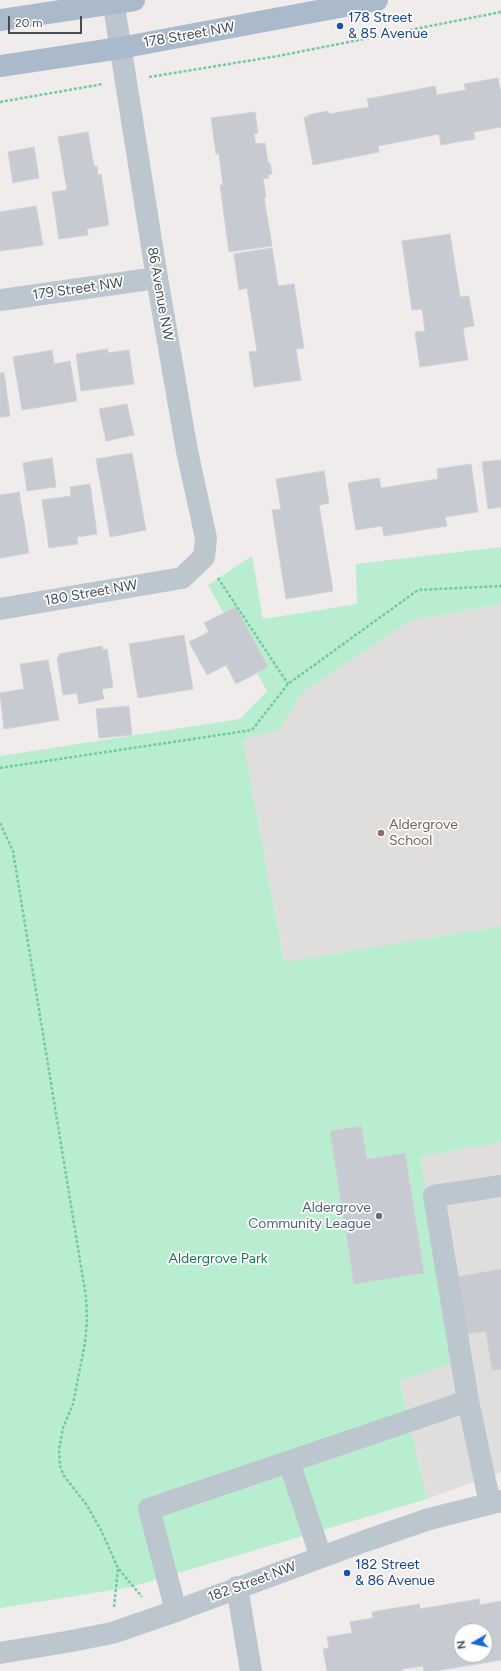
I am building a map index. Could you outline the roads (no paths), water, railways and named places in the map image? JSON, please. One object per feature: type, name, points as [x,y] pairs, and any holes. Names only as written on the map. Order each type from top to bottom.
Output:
[{"type":"main road","name":"178 Street NW","points":[[0,66],[120,48],[377,0]]},
{"type":"main road","points":[[0,20],[120,1]]},
{"type":"street","name":"86 Avenue NW","points":[[120,1],[120,48],[157,278],[187,451],[206,538],[204,556],[182,578]]},
{"type":"street","name":"179 Street NW","points":[[0,300],[157,278]]},
{"type":"street","name":"180 Street NW","points":[[0,609],[182,578]]},
{"type":"street","points":[[495,1503],[468,1401],[434,1196],[501,1186]]},
{"type":"street","points":[[167,1614],[149,1508],[468,1401]]},
{"type":"street","points":[[289,1462],[320,1557]]},
{"type":"street","name":"182 Street NW","points":[[0,1653],[112,1633],[320,1557],[430,1519],[495,1503]]},
{"type":"street","points":[[237,1587],[251,1671]]},
{"type":"place","name":"178 Street & 85 Avenue","points":[[340,26]]},
{"type":"place","name":"Aldergrove School","points":[[381,833]]},
{"type":"place","name":"Aldergrove Community League","points":[[379,1216]]},
{"type":"place","name":"182 Street & 86 Avenue","points":[[347,1573]]},
{"type":"park label","name":"Aldergrove Park","points":[[218,1259]]}]
